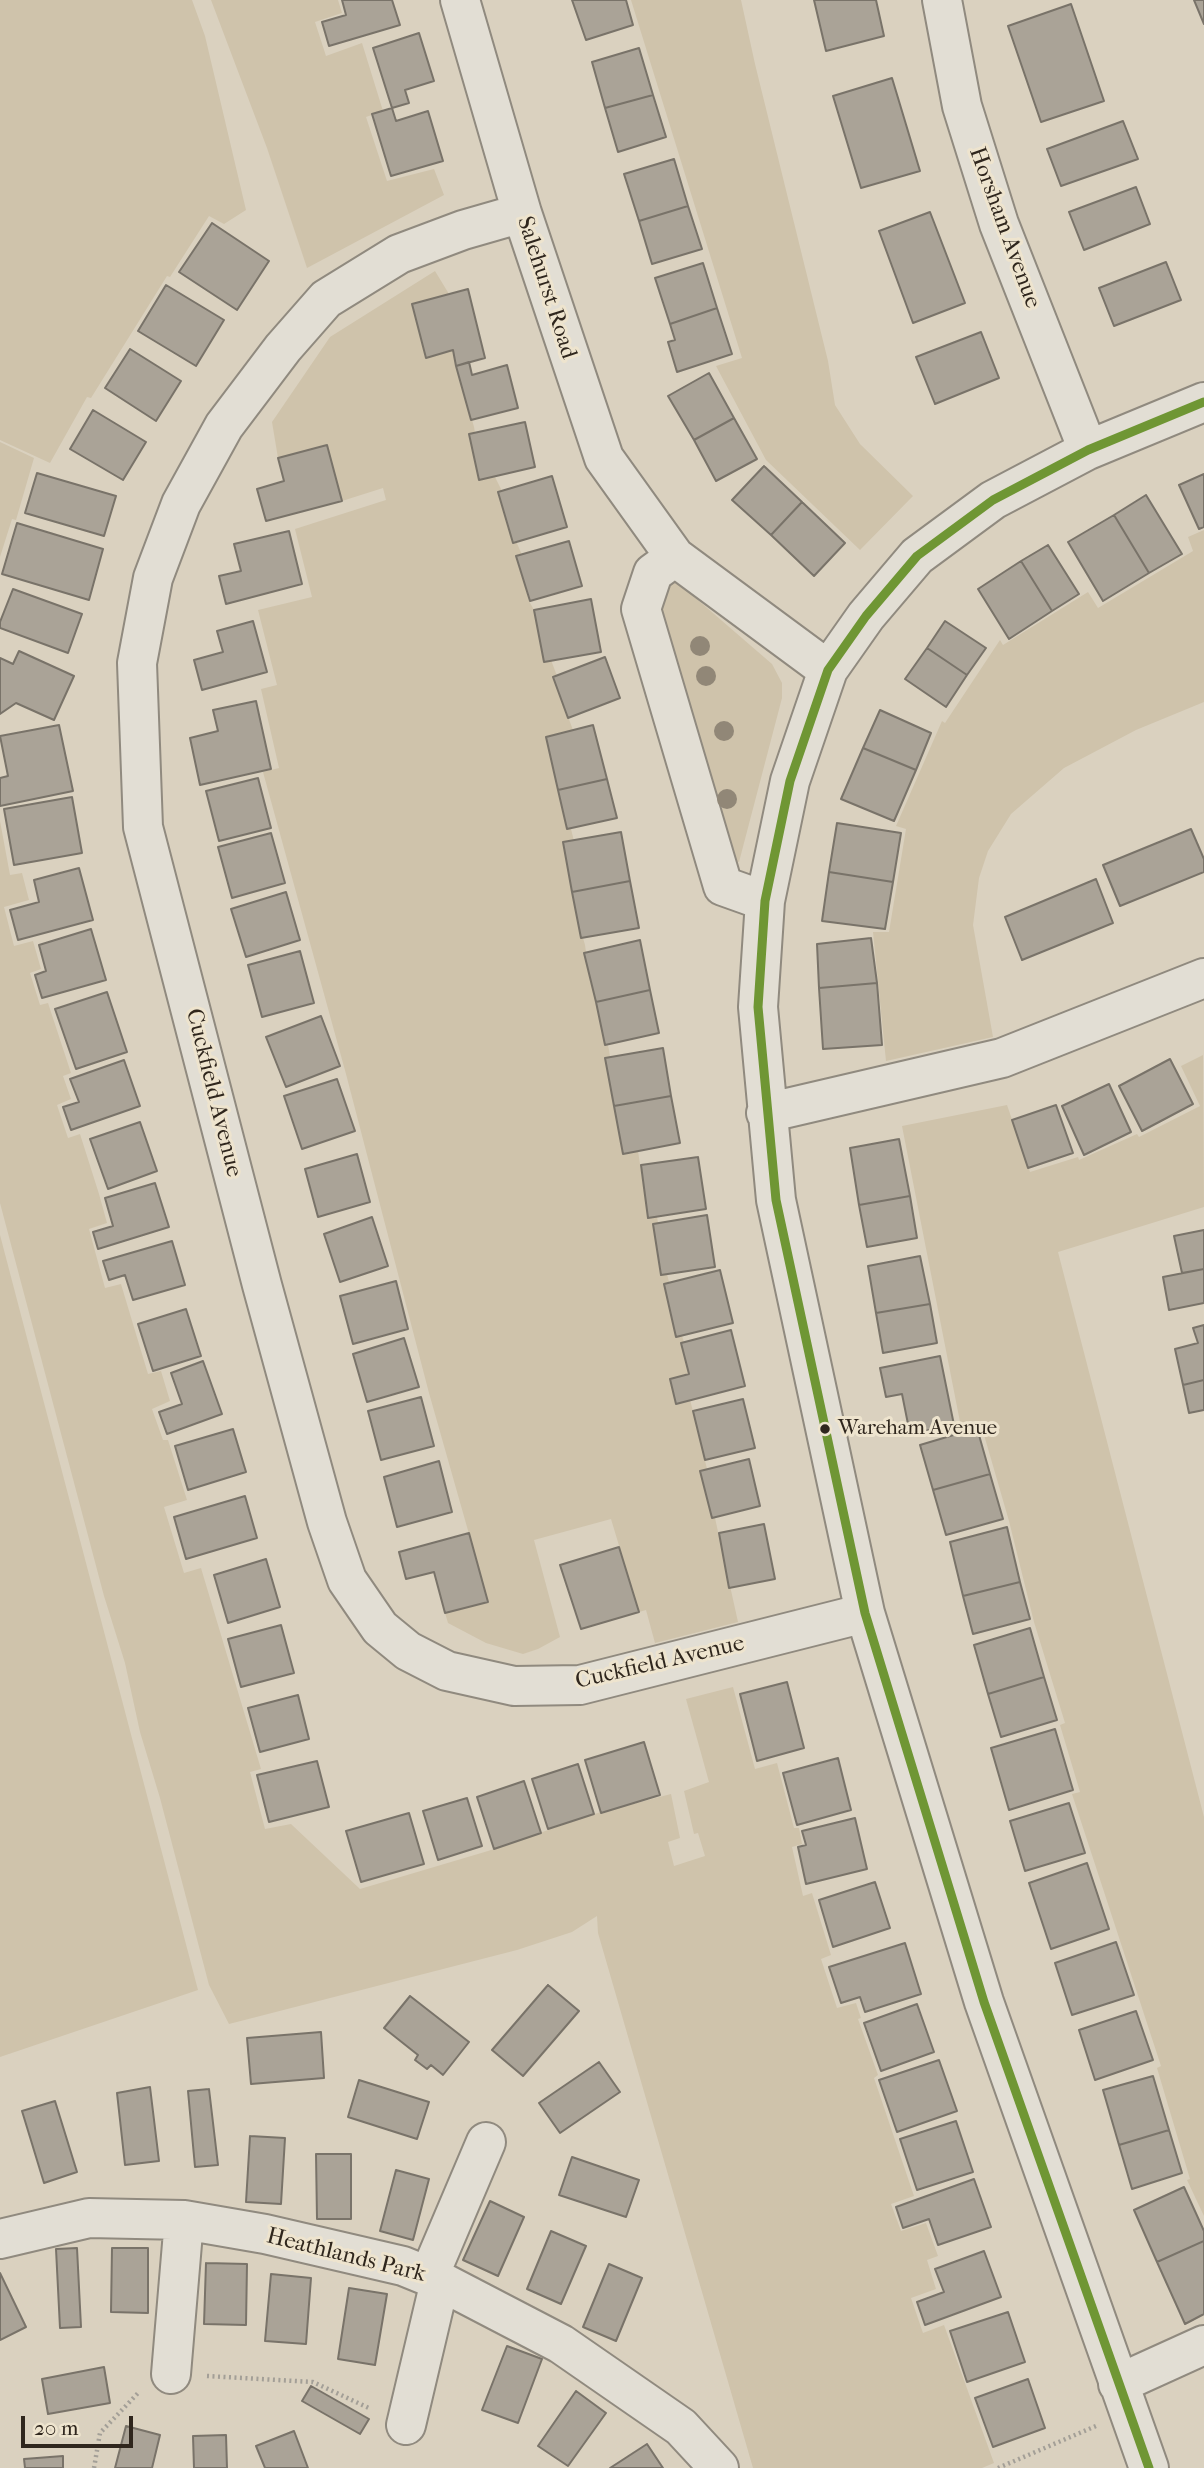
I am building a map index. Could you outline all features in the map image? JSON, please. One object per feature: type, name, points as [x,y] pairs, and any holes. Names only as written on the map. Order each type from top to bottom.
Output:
[{"type":"street","name":"Salehurst Road","points":[[460,0],[522,213],[604,458],[674,556],[828,670]]},
{"type":"street","name":"Horsham Avenue","points":[[942,0],[962,106],[999,223],[1088,450]]},
{"type":"street","name":"Cuckfield Avenue","points":[[522,213],[463,230],[399,254],[326,299],[283,348],[223,426],[181,504],[153,578],[137,663],[143,827],[313,1475],[347,1580],[380,1628],[408,1651],[447,1671],[513,1686],[580,1685],[865,1613]]},
{"type":"street","points":[[1149,2468],[984,2002],[865,1613],[776,1200],[758,1007],[765,901],[789,781],[828,670],[866,616],[918,556],[993,500],[1088,450],[1204,402]]},
{"type":"street","points":[[674,556],[653,573],[641,608],[723,886],[765,901]]},
{"type":"street","points":[[766,1113],[1002,1058],[1204,978]]},
{"type":"street","points":[[406,2426],[435,2279],[486,2142]]},
{"type":"street","name":"Heathlands Park","points":[[0,2239],[89,2218],[184,2220],[265,2234],[403,2266],[435,2279],[561,2344],[681,2427],[719,2468]]},
{"type":"street","points":[[171,2374],[184,2220]]},
{"type":"street","points":[[1123,2398],[1204,2346]]},
{"type":"path","points":[[94,2468],[100,2432],[136,2393],[171,2374],[313,2382],[406,2426]]},
{"type":"path","points":[[998,2468],[1123,2398]]},
{"type":"shaded area","points":[[0,0],[192,0],[205,36],[246,210],[224,224],[209,216],[170,277],[167,276],[91,398],[87,397],[50,463],[0,440]]},
{"type":"shaded area","points":[[211,0],[338,0],[342,13],[315,22],[326,56],[362,43],[383,111],[366,117],[387,181],[434,169],[444,195],[307,268],[267,148]]},
{"type":"shaded area","points":[[631,0],[741,0],[828,361],[835,405],[860,444],[913,496],[860,550],[766,460],[716,366],[742,358]]},
{"type":"shaded area","points":[[435,271],[449,294],[412,304],[425,357],[453,350],[474,427],[475,433],[469,435],[479,480],[495,477],[502,491],[498,493],[512,542],[516,541],[522,555],[517,557],[534,610],[544,662],[551,660],[557,676],[553,677],[573,730],[546,737],[567,829],[571,829],[574,841],[563,843],[572,892],[609,1050],[610,1057],[605,1059],[623,1154],[638,1151],[648,1217],[657,1216],[658,1223],[653,1224],[661,1275],[667,1274],[669,1282],[664,1284],[676,1336],[682,1336],[684,1342],[681,1343],[689,1374],[670,1380],[676,1403],[690,1400],[707,1469],[712,1518],[715,1518],[738,1622],[655,1643],[646,1610],[639,1612],[611,1519],[534,1540],[560,1637],[523,1654],[486,1643],[448,1623],[445,1613],[488,1601],[429,1393],[346,1074],[263,772],[279,768],[261,689],[277,685],[258,610],[312,597],[295,529],[386,500],[383,488],[342,501],[327,445],[278,458],[272,422],[330,337]]},
{"type":"shaded area","points":[[0,442],[34,458],[16,520],[12,519],[0,557]]},
{"type":"shaded area","points":[[1204,530],[1204,702],[1136,730],[1064,768],[1011,814],[988,851],[979,878],[973,925],[993,1037],[886,1061],[873,932],[889,932],[906,829],[896,826],[942,721],[945,723],[1000,640],[1003,645],[1088,592],[1098,608],[1193,551],[1188,537]]},
{"type":"shaded area","points":[[670,581],[677,582],[772,664],[782,683],[782,698],[739,862],[735,861],[656,602]]},
{"type":"shaded area","points":[[0,821],[10,875],[22,873],[29,900],[4,907],[14,946],[33,941],[41,969],[30,973],[40,1005],[48,1003],[71,1073],[63,1076],[71,1099],[57,1105],[68,1138],[80,1134],[107,1223],[89,1229],[105,1288],[121,1284],[148,1374],[161,1371],[170,1401],[152,1409],[163,1440],[168,1440],[187,1500],[164,1507],[184,1573],[201,1568],[261,1769],[250,1772],[265,1829],[291,1824],[360,1889],[488,1851],[594,1814],[671,1794],[680,1838],[668,1842],[674,1866],[705,1856],[698,1833],[694,1834],[684,1791],[709,1782],[686,1699],[733,1687],[755,1769],[777,1763],[794,1828],[799,1828],[802,1844],[792,1847],[803,1896],[812,1893],[831,1955],[821,1959],[837,2008],[856,2003],[861,2018],[858,2019],[878,2075],[874,2078],[914,2196],[891,2204],[901,2231],[926,2223],[938,2256],[927,2260],[936,2289],[911,2298],[923,2333],[944,2325],[994,2463],[982,2468],[753,2468],[598,1933],[597,1916],[572,1932],[517,1950],[229,2024],[209,1985],[0,1203]]},
{"type":"shaded area","points":[[1203,1055],[1204,1207],[1058,1252],[1204,1817],[1204,2216],[1187,2180],[1190,2179],[1157,2068],[1161,2066],[1072,1794],[1080,1792],[1060,1725],[1065,1723],[1034,1622],[980,1421],[961,1427],[902,1126],[1007,1105],[1030,1172],[1078,1157],[1079,1160],[1137,1134],[1139,1137],[1200,1106],[1181,1066]]},
{"type":"shaded area","points":[[0,1235],[198,1990],[0,2057]]},
{"type":"building","points":[[342,0],[392,0],[400,25],[329,46],[322,22],[346,15]]},
{"type":"building","points":[[572,0],[626,0],[633,25],[586,40]]},
{"type":"building","points":[[814,0],[876,0],[884,36],[826,51]]},
{"type":"building","points":[[1194,0],[1204,0],[1204,24]]},
{"type":"building","points":[[1071,4],[1104,101],[1041,122],[1008,26]]},
{"type":"building","points":[[419,33],[434,81],[405,90],[409,103],[392,108],[373,48]]},
{"type":"building","points":[[639,48],[653,95],[605,108],[592,62]]},
{"type":"building","points":[[892,78],[920,171],[861,188],[833,96]]},
{"type":"building","points":[[653,95],[666,137],[618,152],[605,108]]},
{"type":"building","points":[[392,108],[396,121],[428,111],[443,161],[391,176],[372,114]]},
{"type":"building","points":[[1123,121],[1138,159],[1061,186],[1047,149]]},
{"type":"building","points":[[674,159],[688,206],[639,221],[624,174]]},
{"type":"building","points":[[1136,187],[1150,224],[1084,250],[1069,212]]},
{"type":"building","points":[[688,206],[702,249],[652,264],[639,221]]},
{"type":"building","points":[[930,212],[965,303],[913,323],[879,231]]},
{"type":"building","points":[[212,223],[269,261],[237,310],[179,272]]},
{"type":"building","points":[[1166,262],[1181,300],[1114,326],[1099,288]]},
{"type":"building","points":[[703,263],[717,308],[670,324],[655,278]]},
{"type":"building","points":[[166,285],[224,320],[196,366],[138,331]]},
{"type":"building","points":[[468,289],[485,358],[456,366],[453,350],[426,358],[412,304]]},
{"type":"building","points":[[717,308],[732,354],[677,372],[668,342],[675,340],[670,324]]},
{"type":"building","points":[[981,332],[999,378],[935,404],[916,357]]},
{"type":"building","points":[[130,349],[181,381],[156,421],[105,388]]},
{"type":"building","points":[[469,362],[472,375],[507,365],[518,408],[471,420],[456,366]]},
{"type":"building","points":[[709,373],[734,418],[694,440],[668,396]]},
{"type":"building","points":[[93,410],[146,442],[123,480],[70,449]]},
{"type":"building","points":[[734,418],[757,459],[716,481],[694,440]]},
{"type":"building","points":[[525,422],[535,467],[479,480],[469,434]]},
{"type":"building","points":[[327,445],[342,501],[266,521],[257,489],[284,481],[278,458]]},
{"type":"building","points":[[764,466],[802,502],[771,535],[732,500]]},
{"type":"building","points":[[37,473],[116,496],[104,536],[25,513]]},
{"type":"building","points":[[1204,474],[1204,527],[1199,529],[1179,485]]},
{"type":"building","points":[[552,476],[567,527],[513,543],[498,492]]},
{"type":"building","points":[[1146,495],[1182,554],[1149,573],[1114,515]]},
{"type":"building","points":[[802,502],[845,543],[814,576],[771,535]]},
{"type":"building","points":[[1114,515],[1149,573],[1103,601],[1068,542]]},
{"type":"building","points":[[17,523],[103,549],[89,600],[2,574]]},
{"type":"building","points":[[289,531],[302,584],[226,604],[219,576],[241,571],[234,544]]},
{"type":"building","points":[[569,541],[582,586],[530,601],[516,556]]},
{"type":"building","points":[[1048,545],[1079,594],[1052,611],[1021,561]]},
{"type":"building","points":[[1021,561],[1052,611],[1009,639],[978,589]]},
{"type":"building","points":[[13,589],[82,614],[68,653],[0,628]]},
{"type":"building","points":[[591,599],[601,652],[544,662],[534,610]]},
{"type":"building","points":[[253,621],[267,672],[202,690],[194,660],[223,652],[217,631]]},
{"type":"building","points":[[945,621],[986,648],[967,675],[927,648]]},
{"type":"building","points":[[927,648],[967,675],[946,707],[905,679]]},
{"type":"building","points":[[19,651],[74,676],[54,720],[16,703],[0,714],[0,658],[13,664]]},
{"type":"building","points":[[605,657],[620,698],[568,718],[553,677]]},
{"type":"building","points":[[256,701],[271,769],[200,785],[190,738],[218,731],[213,710]]},
{"type":"building","points":[[880,710],[931,733],[916,770],[863,748]]},
{"type":"building","points":[[59,725],[73,791],[0,806],[0,778],[8,776],[0,736]]},
{"type":"building","points":[[593,725],[607,779],[558,790],[546,737]]},
{"type":"building","points":[[863,748],[916,770],[894,821],[841,799]]},
{"type":"building","points":[[258,778],[271,828],[219,841],[206,791]]},
{"type":"building","points":[[607,779],[617,818],[567,829],[558,790]]},
{"type":"building","points":[[72,797],[82,853],[14,865],[4,809]]},
{"type":"building","points":[[837,823],[901,833],[893,882],[829,872]]},
{"type":"building","points":[[1191,829],[1204,859],[1204,872],[1120,906],[1103,865]]},
{"type":"building","points":[[621,832],[630,881],[572,892],[563,842]]},
{"type":"building","points":[[271,833],[285,883],[232,898],[218,847]]},
{"type":"building","points":[[79,868],[93,920],[18,940],[10,910],[39,902],[34,880]]},
{"type":"building","points":[[829,872],[893,882],[885,929],[822,921]]},
{"type":"building","points":[[1096,879],[1113,923],[1022,960],[1005,917]]},
{"type":"building","points":[[630,881],[639,928],[581,938],[572,892]]},
{"type":"building","points":[[286,892],[300,940],[246,957],[231,909]]},
{"type":"building","points":[[91,929],[106,980],[42,998],[35,975],[46,971],[39,945]]},
{"type":"building","points":[[871,938],[877,983],[819,988],[817,944]]},
{"type":"building","points":[[640,940],[650,990],[596,1002],[584,953]]},
{"type":"building","points":[[300,951],[314,1003],[262,1017],[248,965]]},
{"type":"building","points":[[877,983],[882,1045],[823,1049],[819,988]]},
{"type":"building","points":[[650,990],[659,1033],[605,1045],[596,1002]]},
{"type":"building","points":[[107,992],[127,1052],[76,1069],[55,1009]]},
{"type":"building","points":[[321,1016],[340,1066],[286,1087],[266,1037]]},
{"type":"building","points":[[663,1048],[671,1096],[614,1106],[605,1058]]},
{"type":"building","points":[[1170,1059],[1193,1104],[1142,1131],[1119,1086]]},
{"type":"building","points":[[124,1060],[140,1106],[71,1130],[63,1107],[79,1102],[70,1079]]},
{"type":"building","points":[[337,1079],[355,1131],[302,1149],[284,1096]]},
{"type":"building","points":[[1109,1084],[1131,1132],[1084,1155],[1062,1106]]},
{"type":"building","points":[[671,1096],[680,1143],[623,1154],[614,1106]]},
{"type":"building","points":[[1056,1105],[1073,1153],[1028,1168],[1012,1120]]},
{"type":"building","points":[[140,1122],[157,1171],[108,1189],[90,1139]]},
{"type":"building","points":[[899,1139],[910,1196],[859,1205],[850,1148]]},
{"type":"building","points":[[357,1154],[370,1202],[318,1217],[305,1169]]},
{"type":"building","points":[[698,1157],[706,1209],[648,1218],[641,1165]]},
{"type":"building","points":[[155,1183],[169,1227],[98,1249],[93,1232],[113,1226],[105,1198]]},
{"type":"building","points":[[910,1196],[917,1238],[867,1247],[859,1205]]},
{"type":"building","points":[[707,1215],[715,1267],[661,1275],[653,1224]]},
{"type":"building","points":[[372,1217],[388,1266],[340,1282],[324,1234]]},
{"type":"building","points":[[1204,1230],[1204,1269],[1182,1273],[1174,1236]]},
{"type":"building","points":[[172,1241],[185,1285],[133,1300],[125,1275],[109,1280],[103,1261]]},
{"type":"building","points":[[920,1256],[930,1304],[876,1313],[868,1266]]},
{"type":"building","points":[[1204,1269],[1204,1303],[1169,1310],[1163,1277]]},
{"type":"building","points":[[720,1270],[733,1323],[676,1337],[664,1284]]},
{"type":"building","points":[[396,1281],[408,1329],[353,1344],[340,1296]]},
{"type":"building","points":[[930,1304],[937,1343],[883,1353],[876,1313]]},
{"type":"building","points":[[186,1309],[201,1356],[153,1371],[138,1324]]},
{"type":"building","points":[[1204,1325],[1204,1380],[1183,1385],[1175,1349],[1198,1343],[1193,1328]]},
{"type":"building","points":[[731,1330],[745,1386],[676,1404],[670,1379],[689,1374],[681,1343]]},
{"type":"building","points":[[404,1338],[419,1387],[367,1402],[353,1354]]},
{"type":"building","points":[[940,1356],[954,1425],[910,1434],[902,1394],[886,1397],[880,1368]]},
{"type":"building","points":[[203,1361],[222,1414],[167,1434],[159,1412],[182,1404],[171,1373]]},
{"type":"building","points":[[1204,1380],[1204,1410],[1189,1413],[1183,1385]]},
{"type":"building","points":[[421,1397],[434,1446],[381,1460],[368,1411]]},
{"type":"building","points":[[743,1399],[755,1448],[705,1460],[693,1411]]},
{"type":"building","points":[[977,1428],[990,1474],[933,1490],[920,1445]]},
{"type":"building","points":[[233,1429],[246,1472],[188,1490],[175,1446]]},
{"type":"building","points":[[749,1459],[760,1506],[712,1518],[700,1471]]},
{"type":"building","points":[[439,1461],[452,1512],[397,1527],[384,1477]]},
{"type":"building","points":[[990,1474],[1003,1519],[946,1535],[933,1490]]},
{"type":"building","points":[[245,1496],[257,1538],[186,1559],[174,1517]]},
{"type":"building","points":[[764,1524],[775,1579],[729,1588],[719,1533]]},
{"type":"building","points":[[1007,1527],[1020,1582],[963,1596],[950,1542]]},
{"type":"building","points":[[469,1533],[488,1602],[445,1613],[434,1572],[406,1579],[399,1552]]},
{"type":"building","points":[[619,1547],[639,1612],[581,1629],[560,1565]]},
{"type":"building","points":[[266,1559],[280,1607],[228,1623],[214,1575]]},
{"type":"building","points":[[1020,1582],[1030,1619],[973,1634],[963,1596]]},
{"type":"building","points":[[281,1625],[294,1673],[241,1687],[228,1639]]},
{"type":"building","points":[[1030,1628],[1044,1677],[988,1694],[974,1645]]},
{"type":"building","points":[[1044,1677],[1057,1720],[1001,1737],[988,1694]]},
{"type":"building","points":[[787,1682],[804,1748],[757,1761],[740,1694]]},
{"type":"building","points":[[298,1695],[309,1739],[260,1752],[248,1708]]},
{"type":"building","points":[[1055,1729],[1073,1790],[1009,1810],[991,1748]]},
{"type":"building","points":[[644,1742],[660,1795],[601,1813],[585,1760]]},
{"type":"building","points":[[838,1758],[851,1810],[797,1825],[783,1773]]},
{"type":"building","points":[[317,1761],[329,1807],[269,1822],[257,1775]]},
{"type":"building","points":[[578,1764],[594,1814],[548,1829],[532,1779]]},
{"type":"building","points":[[524,1781],[541,1833],[494,1849],[477,1797]]},
{"type":"building","points":[[467,1798],[482,1846],[438,1860],[423,1811]]},
{"type":"building","points":[[1069,1803],[1085,1853],[1025,1871],[1010,1821]]},
{"type":"building","points":[[409,1813],[424,1864],[361,1882],[346,1831]]},
{"type":"building","points":[[855,1818],[867,1869],[806,1884],[798,1847],[806,1845],[802,1831]]},
{"type":"building","points":[[1087,1863],[1109,1929],[1051,1949],[1029,1883]]},
{"type":"building","points":[[875,1882],[890,1928],[833,1947],[819,1900]]},
{"type":"building","points":[[1116,1942],[1134,1995],[1072,2015],[1055,1963]]},
{"type":"building","points":[[905,1943],[921,1994],[865,2012],[860,1997],[841,2003],[829,1967]]},
{"type":"building","points":[[548,1985],[579,2011],[523,2076],[492,2050]]},
{"type":"building","points":[[410,1996],[469,2042],[443,2075],[431,2065],[427,2069],[415,2060],[418,2055],[384,2028]]},
{"type":"building","points":[[917,2004],[934,2052],[881,2071],[864,2023]]},
{"type":"building","points":[[1136,2011],[1153,2060],[1095,2080],[1079,2030]]},
{"type":"building","points":[[321,2032],[324,2078],[251,2084],[247,2038]]},
{"type":"building","points":[[939,2060],[957,2111],[897,2132],[879,2080]]},
{"type":"building","points":[[599,2062],[620,2092],[560,2133],[539,2103]]},
{"type":"building","points":[[1153,2076],[1169,2130],[1119,2145],[1103,2090]]},
{"type":"building","points":[[359,2080],[429,2102],[417,2139],[348,2117]]},
{"type":"building","points":[[150,2087],[159,2161],[125,2165],[117,2093]]},
{"type":"building","points":[[209,2089],[218,2165],[195,2167],[188,2091]]},
{"type":"building","points":[[55,2101],[77,2172],[44,2183],[22,2111]]},
{"type":"building","points":[[956,2121],[973,2172],[917,2190],[900,2139]]},
{"type":"building","points":[[1169,2130],[1182,2173],[1132,2189],[1119,2145]]},
{"type":"building","points":[[250,2136],[285,2138],[281,2204],[246,2202]]},
{"type":"building","points":[[316,2154],[351,2154],[351,2219],[317,2219]]},
{"type":"building","points":[[572,2157],[639,2180],[626,2217],[559,2195]]},
{"type":"building","points":[[396,2170],[429,2179],[413,2240],[380,2231]]},
{"type":"building","points":[[974,2179],[991,2227],[938,2245],[929,2219],[903,2228],[896,2207]]},
{"type":"building","points":[[1184,2187],[1204,2231],[1204,2241],[1157,2262],[1134,2210]]},
{"type":"building","points":[[490,2201],[524,2217],[498,2276],[463,2260]]},
{"type":"building","points":[[551,2231],[586,2246],[561,2304],[527,2289]]},
{"type":"building","points":[[1204,2241],[1204,2314],[1185,2324],[1157,2262]]},
{"type":"building","points":[[77,2248],[81,2327],[60,2328],[56,2249]]},
{"type":"building","points":[[112,2248],[148,2248],[148,2313],[111,2312]]},
{"type":"building","points":[[984,2251],[1001,2297],[925,2325],[917,2302],[944,2292],[935,2269]]},
{"type":"building","points":[[206,2263],[247,2264],[246,2325],[204,2324]]},
{"type":"building","points":[[609,2264],[642,2278],[616,2341],[583,2327]]},
{"type":"building","points":[[0,2273],[26,2327],[0,2340]]},
{"type":"building","points":[[271,2274],[311,2278],[306,2344],[265,2341]]},
{"type":"building","points":[[349,2288],[387,2294],[375,2365],[338,2359]]},
{"type":"building","points":[[1008,2312],[1025,2362],[967,2382],[950,2331]]},
{"type":"building","points":[[507,2346],[542,2359],[518,2423],[482,2410]]},
{"type":"building","points":[[104,2367],[110,2403],[48,2414],[42,2379]]},
{"type":"building","points":[[1028,2379],[1045,2428],[993,2447],[975,2398]]},
{"type":"building","points":[[311,2386],[369,2419],[360,2434],[302,2401]]},
{"type":"building","points":[[576,2391],[606,2413],[568,2466],[538,2446]]},
{"type":"building","points":[[126,2426],[160,2435],[152,2468],[115,2468]]},
{"type":"building","points":[[294,2431],[308,2468],[265,2468],[256,2446]]},
{"type":"building","points":[[226,2435],[227,2468],[194,2468],[193,2436]]},
{"type":"building","points":[[647,2444],[663,2468],[610,2468]]},
{"type":"building","points":[[63,2456],[63,2468],[25,2468],[24,2459]]},
{"type":"transit line","points":[[1149,2468],[984,2002],[865,1613],[776,1200],[758,1007],[765,901],[790,781],[828,670],[866,616],[917,556],[993,500],[1088,450],[1204,402]]},
{"type":"place","name":"Wareham Avenue","points":[[825,1429]]}]
